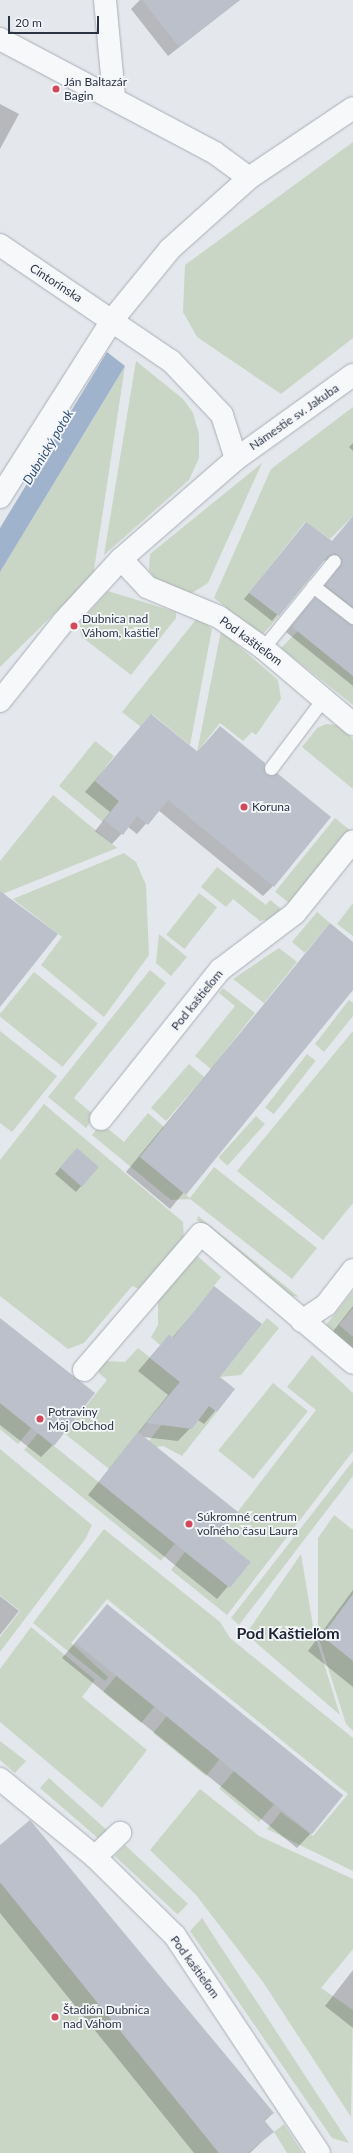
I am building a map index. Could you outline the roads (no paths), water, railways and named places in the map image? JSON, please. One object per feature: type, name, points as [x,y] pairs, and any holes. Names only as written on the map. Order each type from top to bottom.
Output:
[{"type":"street","points":[[105,0],[114,97]]},
{"type":"street","points":[[0,39],[114,97],[215,153],[249,178]]},
{"type":"street","points":[[0,497],[113,319],[170,249],[249,178],[353,108]]},
{"type":"street","name":"Cintorínska","points":[[0,245],[113,319],[171,361],[222,415],[236,459]]},
{"type":"street","name":"Námestie sv. Jakuba","points":[[236,459],[353,375]]},
{"type":"street","points":[[0,702],[63,622],[121,559],[236,459]]},
{"type":"street","name":"Pod kaštieľom","points":[[121,559],[147,587],[219,617],[263,648],[353,724]]},
{"type":"street","name":"Pod kaštieľom","points":[[101,1119],[220,970],[295,913],[353,841]]},
{"type":"street","points":[[84,1370],[201,1234],[353,1363]]},
{"type":"street","points":[[302,1321],[326,1305],[353,1270]]},
{"type":"street","name":"Pod kaštieľom","points":[[0,1779],[95,1858],[175,1936],[319,2153]]},
{"type":"street","points":[[95,1858],[120,1834]]},
{"type":"lane","points":[[263,648],[334,561]]},
{"type":"lane","points":[[313,586],[353,617]]},
{"type":"lane","points":[[271,768],[323,699]]},
{"type":"water","points":[[107,352],[125,366],[0,572],[0,528]]},
{"type":"place","name":"Ján Baltazár Bagin","points":[[56,89]]},
{"type":"place","name":"Dubnica nad Váhom, kaštieľ","points":[[74,626]]},
{"type":"place","name":"Koruna","points":[[244,807]]},
{"type":"place","name":"Potraviny Môj Obchod","points":[[40,1419]]},
{"type":"place","name":"Súkromné centrum voľného času Laura","points":[[189,1524]]},
{"type":"place","name":"Štadión Dubnica nad Váhom","points":[[55,2017]]},
{"type":"district","name":"Pod Kaštieľom","points":[[288,1633]]},
{"type":"water label","name":"Dubnický potok","points":[[48,447]]}]
